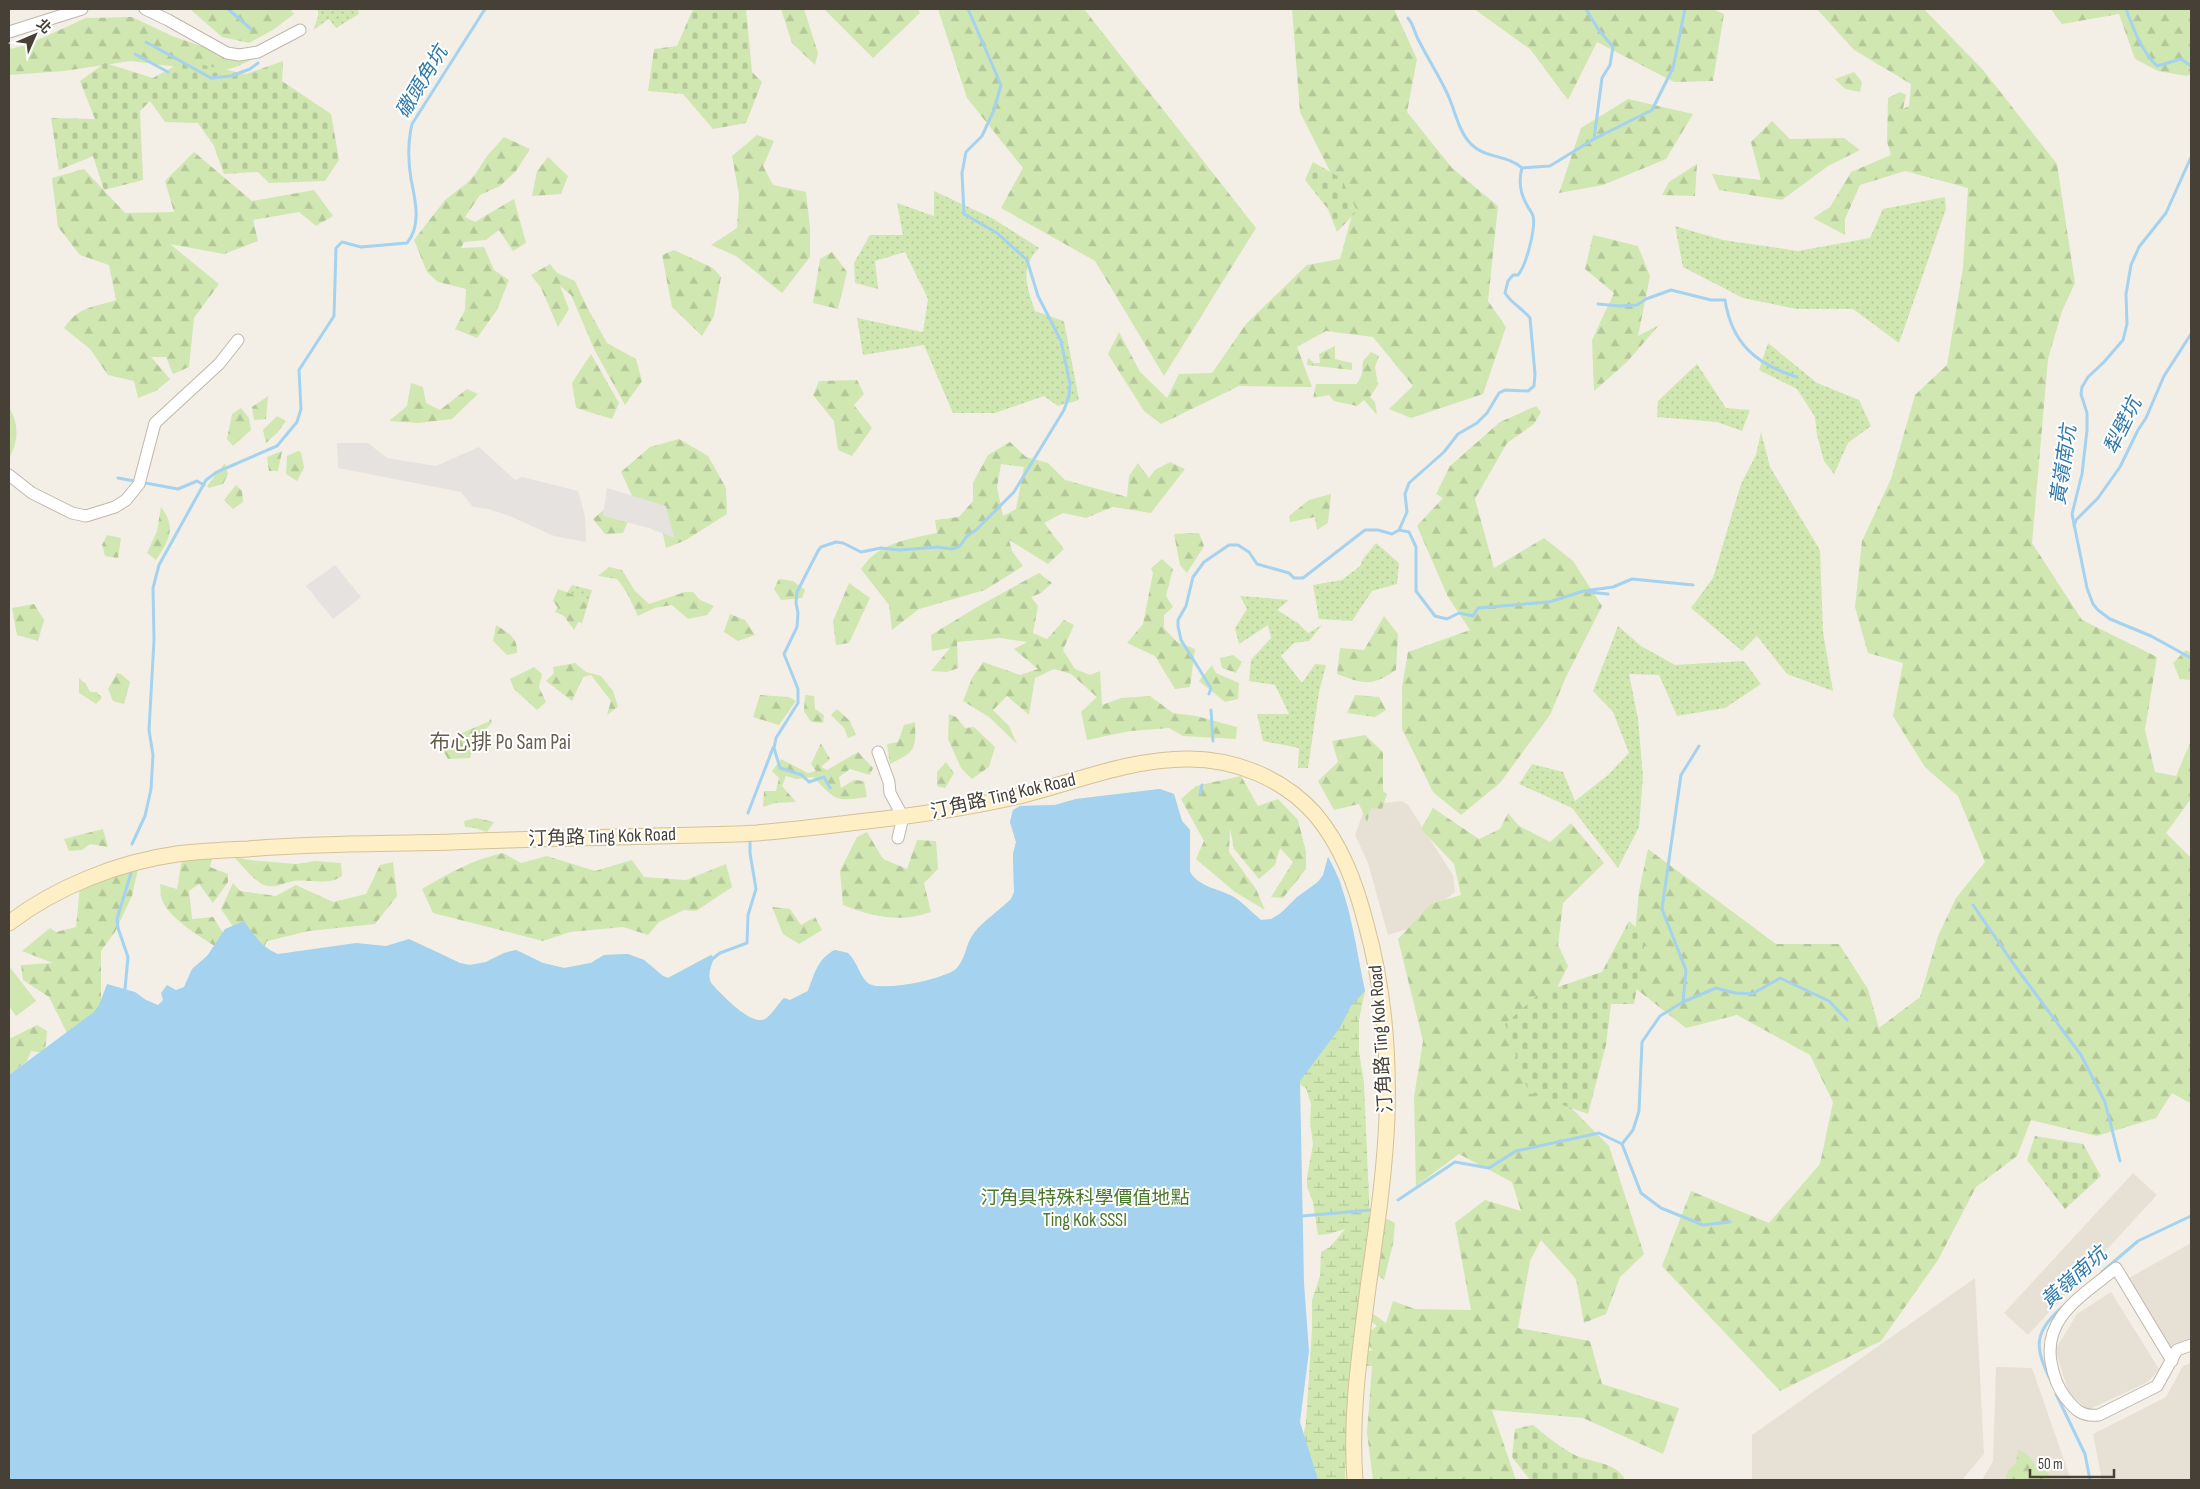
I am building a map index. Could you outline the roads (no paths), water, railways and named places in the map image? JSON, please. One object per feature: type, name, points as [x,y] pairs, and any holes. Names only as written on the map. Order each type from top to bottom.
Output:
[{"type":"main road","name":"汀角路 Ting Kok Road","points":[[9,923],[38,902],[76,884],[126,866],[180,854],[303,844],[754,833],[903,817],[987,803],[1144,763],[1202,760],[1248,770],[1273,781],[1307,806],[1330,836],[1348,868],[1359,898],[1379,978],[1388,1078],[1384,1158],[1355,1394],[1353,1450],[1355,1480]]},
{"type":"street","points":[[9,32],[82,9]]},
{"type":"street","points":[[145,9],[227,53],[239,55],[258,52],[300,30]]},
{"type":"street","points":[[9,475],[24,488],[72,513],[86,516],[115,507],[126,500],[140,480],[155,423],[219,364],[238,340]]},
{"type":"street","points":[[878,752],[889,782],[890,793],[903,817],[898,838]]},
{"type":"street","points":[[2172,1361],[2116,1268],[2060,1316],[2051,1333],[2049,1350],[2052,1368],[2061,1392],[2073,1408],[2081,1414],[2089,1416],[2099,1414],[2157,1386],[2172,1361],[2177,1350],[2191,1345]]},
{"type":"water","name":"汀角具特殊科學價值地點 Ting Kok SSSI","points":[[1160,789],[1174,794],[1182,821],[1190,830],[1190,872],[1198,881],[1234,897],[1261,920],[1271,919],[1318,882],[1323,875],[1328,857],[1342,888],[1351,922],[1365,991],[1351,1006],[1339,1029],[1300,1081],[1304,1283],[1309,1351],[1300,1422],[1318,1480],[9,1480],[9,1075],[94,1012],[99,1005],[107,984],[135,992],[146,1000],[158,1005],[163,1000],[161,993],[167,985],[176,990],[184,987],[192,969],[207,956],[225,929],[244,921],[263,945],[278,954],[356,943],[386,946],[409,939],[460,963],[470,965],[486,962],[504,953],[516,950],[543,963],[564,968],[591,963],[604,955],[628,954],[644,960],[668,978],[711,955],[714,958],[709,973],[711,983],[744,1014],[759,1020],[765,1019],[784,998],[790,1000],[808,991],[821,962],[829,953],[835,950],[848,953],[866,981],[876,986],[900,985],[928,980],[957,968],[974,933],[1011,899],[1014,892],[1013,854],[1016,842],[1010,822],[1013,810],[1020,806],[1055,805],[1076,799]]},
{"type":"waterway","points":[[228,9],[251,29]]},
{"type":"waterway","name":"䃟頭角坑","points":[[132,844],[145,816],[151,789],[153,755],[149,730],[154,640],[153,588],[159,565],[206,480],[217,472],[277,446],[297,422],[301,409],[299,370],[334,316],[336,248],[342,242],[361,247],[407,243],[412,236],[416,220],[409,158],[412,124],[485,9]]},
{"type":"waterway","points":[[830,788],[824,777],[809,782],[802,775],[780,768],[774,748],[776,738],[798,703],[798,689],[784,654],[797,627],[797,592],[818,551],[821,547],[836,542],[843,543],[861,552],[881,548],[900,550],[938,547],[952,549],[960,546],[967,536],[976,530],[1014,492],[1064,410],[1069,396],[1070,384],[1061,341],[1038,296],[1027,260],[997,233],[964,214],[962,173],[966,152],[982,136],[994,110],[1001,85],[968,9]]},
{"type":"waterway","points":[[1586,9],[1598,29],[1613,47],[1610,65],[1602,78],[1594,139]]},
{"type":"waterway","points":[[1399,530],[1407,512],[1405,494],[1409,483],[1444,452],[1458,434],[1477,423],[1487,413],[1499,393],[1505,390],[1528,391],[1534,386],[1535,374],[1530,318],[1505,293],[1508,281],[1513,275],[1518,275],[1524,264],[1530,247],[1534,222],[1521,192],[1520,178],[1522,168],[1550,166],[1594,139],[1652,110],[1673,68],[1685,9]]},
{"type":"waterway","name":"黃嶺南坑","points":[[2126,9],[2142,46],[2157,66],[2181,59],[2191,66]]},
{"type":"waterway","points":[[1408,18],[1447,93],[1467,139],[1476,149],[1510,161],[1522,168]]},
{"type":"waterway","points":[[146,42],[211,78],[231,76],[250,69],[258,63]]},
{"type":"waterway","points":[[135,54],[168,72]]},
{"type":"waterway","name":"黃嶺南坑","points":[[2191,157],[2166,213],[2139,247],[2131,265],[2126,294],[2127,324],[2123,340],[2088,377],[2082,387],[2081,394],[2087,413],[2087,430],[2082,474],[2072,514],[2087,588],[2093,604],[2110,619],[2151,636],[2191,658]]},
{"type":"waterway","points":[[1598,304],[1637,305],[1646,299],[1671,290],[1711,300],[1725,300],[1733,329],[1748,350],[1769,366],[1797,377]]},
{"type":"waterway","name":"犁壁坑","points":[[2074,526],[2076,520],[2098,498],[2120,467],[2146,418],[2164,376],[2191,334]]},
{"type":"waterway","points":[[118,478],[178,489],[197,481],[204,485]]},
{"type":"waterway","points":[[1209,694],[1211,688],[1181,640],[1178,620],[1186,606],[1193,577],[1204,562],[1229,545],[1238,545],[1249,552],[1257,564],[1289,573],[1294,578],[1303,578],[1365,530],[1378,530],[1392,534],[1399,530],[1409,532],[1416,547],[1416,591],[1435,616],[1447,619],[1459,613],[1473,616],[1478,608],[1549,602],[1584,591],[1613,587],[1632,579],[1693,585]]},
{"type":"waterway","points":[[1588,592],[1608,594]]},
{"type":"waterway","points":[[1211,710],[1213,741]]},
{"type":"waterway","points":[[1683,1002],[1686,970],[1662,909],[1681,775],[1699,746]]},
{"type":"waterway","points":[[748,813],[773,748]]},
{"type":"waterway","points":[[1200,794],[1202,785]]},
{"type":"waterway","points":[[711,960],[720,953],[747,943],[748,915],[756,889],[750,841]]},
{"type":"waterway","points":[[125,989],[128,957],[118,928],[117,919],[131,873]]},
{"type":"waterway","points":[[1973,905],[2015,966],[2081,1055],[2105,1102],[2120,1161]]},
{"type":"waterway","points":[[1398,1200],[1455,1162],[1489,1168],[1516,1151],[1599,1133],[1622,1144],[1633,1130],[1639,1111],[1642,1042],[1660,1016],[1683,1002],[1716,988],[1735,993],[1752,994],[1780,978],[1829,1001],[1847,1020]]},
{"type":"waterway","points":[[1622,1144],[1641,1193],[1661,1208],[1703,1225],[1730,1222]]},
{"type":"waterway","points":[[1302,1216],[1371,1210]]},
{"type":"waterway","name":"黃嶺南坑","points":[[2102,1272],[2138,1241],[2191,1216]]},
{"type":"waterway","name":"黃嶺南坑","points":[[2052,1383],[2039,1349],[2040,1340],[2042,1331],[2048,1322],[2067,1303]]},
{"type":"waterway","name":"黃嶺南坑","points":[[2056,1394],[2085,1454],[2090,1480]]},
{"type":"district","name":"布心排 Po Sam Pai","points":[[500,742]]}]
